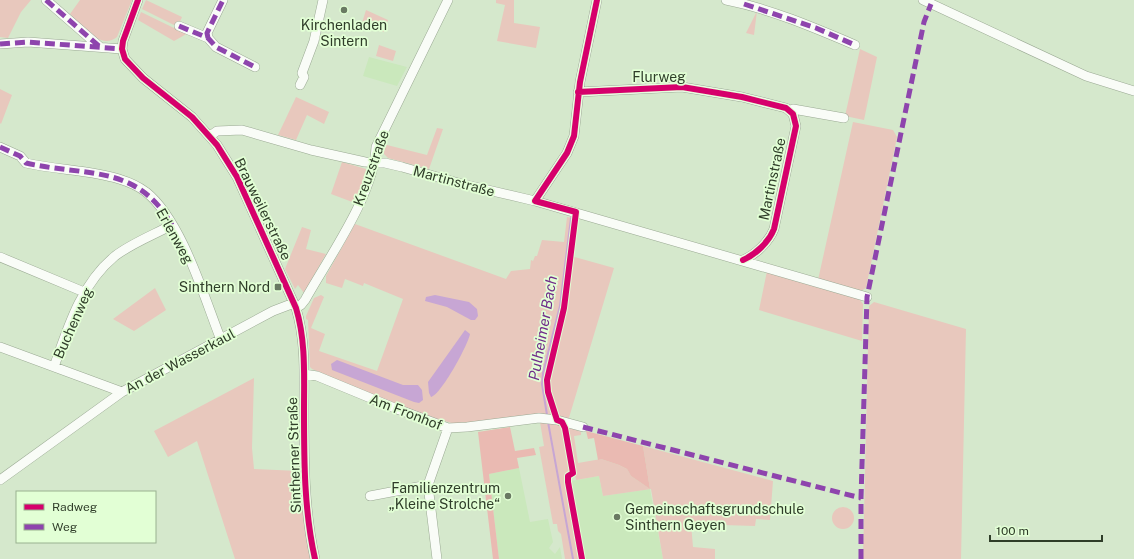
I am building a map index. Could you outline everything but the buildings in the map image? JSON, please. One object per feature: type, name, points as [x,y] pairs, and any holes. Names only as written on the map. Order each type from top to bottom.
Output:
[{"type":"street","points":[[46,0],[100,47]]},
{"type":"street","points":[[0,44],[28,42],[122,48],[125,34],[138,0]]},
{"type":"street","points":[[208,38],[208,33],[224,0]]},
{"type":"street","points":[[300,85],[304,77],[302,73],[314,40],[324,0]]},
{"type":"street","name":"Kreuzstraße","points":[[295,305],[301,305],[305,300],[356,211],[376,162],[376,147],[448,0]]},
{"type":"street","points":[[535,201],[571,146],[575,131],[578,92],[597,0]]},
{"type":"street","points":[[726,0],[744,4],[816,28],[855,45]]},
{"type":"street","points":[[923,0],[1076,72],[1134,91]]},
{"type":"street","points":[[179,26],[208,38],[216,47],[255,66]]},
{"type":"street","name":"Brauweilerstraße","points":[[122,48],[125,59],[131,68],[182,108],[210,136],[237,177],[295,305],[302,334],[304,374]]},
{"type":"street","name":"Flurweg","points":[[578,92],[682,87],[742,97],[789,109],[806,110],[844,118]]},
{"type":"street","name":"Martinstraße","points":[[210,136],[217,131],[242,130],[310,150],[366,162],[376,162],[535,201],[747,261],[769,239],[774,229],[796,126],[789,109]]},
{"type":"street","name":"Erlenweg","points":[[0,147],[20,156],[26,163],[111,176],[132,184],[150,195],[172,225],[191,263],[221,340]]},
{"type":"street","name":"Buchenweg","points":[[54,367],[84,292],[102,268],[116,255],[172,225]]},
{"type":"street","points":[[0,257],[84,292]]},
{"type":"street","points":[[747,261],[867,297]]},
{"type":"street","name":"An der Wasserkaul","points":[[0,480],[122,392],[273,311],[295,305]]},
{"type":"street","points":[[0,347],[122,392]]},
{"type":"street","name":"Am Fronhof","points":[[304,374],[318,376],[397,409],[448,428],[539,418],[583,427]]},
{"type":"street","name":"Sintherner Straße","points":[[304,374],[305,485],[307,513],[315,559]]},
{"type":"street","points":[[437,559],[428,485],[448,428]]},
{"type":"street","points":[[370,496],[428,485]]},
{"type":"shaded area","points":[[0,0],[31,0],[21,12],[8,38],[0,37]]},
{"type":"shaded area","points":[[80,0],[132,0],[117,37],[104,41],[98,39],[70,14]]},
{"type":"shaded area","points":[[146,0],[182,17],[179,24],[174,25],[142,9]]},
{"type":"shaded area","points":[[496,0],[514,0],[514,23],[540,27],[536,48],[497,41],[505,5],[496,3]]},
{"type":"shaded area","points":[[366,10],[388,20],[384,32],[362,23]]},
{"type":"shaded area","points":[[757,11],[754,35],[746,33]]},
{"type":"shaded area","points":[[141,12],[174,28],[179,27],[190,32],[174,41],[138,20]]},
{"type":"shaded area","points":[[379,45],[396,51],[393,61],[376,56]]},
{"type":"shaded area","points":[[860,49],[877,57],[864,120],[845,116]]},
{"type":"shaded area","points":[[369,57],[407,67],[397,86],[363,76]]},
{"type":"shaded area","points":[[0,89],[12,95],[1,124],[0,123]]},
{"type":"shaded area","points":[[296,97],[329,112],[324,124],[307,115],[296,140],[278,135]]},
{"type":"shaded area","points":[[853,122],[893,130],[897,137],[866,288],[859,292],[818,280]]},
{"type":"shaded area","points":[[437,128],[443,129],[429,169],[388,158],[384,154],[383,144],[427,155]]},
{"type":"shaded area","points":[[342,162],[366,169],[366,175],[355,203],[331,194]]},
{"type":"shaded area","points":[[567,217],[573,218],[574,221],[564,304],[545,381],[546,391],[554,417],[455,424],[417,413],[310,367],[308,320],[306,319],[306,316],[314,298],[321,295],[324,297],[311,328],[325,334],[319,351],[377,371],[403,299],[364,283],[363,286],[345,279],[342,288],[326,283],[326,276],[355,224],[506,279],[511,271],[530,269],[531,260],[533,261],[535,256],[537,256],[542,240],[564,242]]},
{"type":"shaded area","points":[[302,227],[311,230],[306,249],[326,254],[304,293],[298,285],[295,289],[285,269]]},
{"type":"shaded area","points":[[571,256],[614,268],[568,421],[558,418],[548,384],[565,312]]},
{"type":"shaded area","points":[[767,271],[858,297],[863,304],[862,341],[759,310]]},
{"type":"shaded area","points":[[155,288],[166,310],[134,331],[113,319]]},
{"type":"shaded area","points":[[435,295],[469,302],[477,309],[478,316],[475,320],[471,320],[447,307],[425,301],[426,297]]},
{"type":"shaded area","points":[[874,302],[966,329],[961,559],[863,559],[869,306]]},
{"type":"shaded area","points":[[465,330],[470,334],[459,358],[441,388],[431,397],[428,382]]},
{"type":"shaded area","points":[[337,360],[403,385],[418,385],[422,390],[423,400],[419,403],[414,402],[332,370],[331,364]]},
{"type":"shaded area","points":[[254,378],[252,448],[254,469],[299,471],[304,521],[311,559],[235,559],[197,441],[168,457],[154,431]]},
{"type":"shaded area","points":[[540,422],[560,425],[563,428],[585,559],[565,559],[561,534],[558,531],[557,524],[553,524],[539,447],[544,446]]},
{"type":"shaded area","points":[[510,427],[515,451],[534,448],[536,455],[517,458],[519,468],[489,474],[499,559],[493,559],[478,432]]},
{"type":"shaded area","points":[[569,427],[581,432],[581,435],[574,436],[578,463],[601,459],[619,465],[627,469],[631,476],[650,489],[643,446],[773,481],[770,520],[756,519],[755,526],[691,524],[693,547],[715,549],[715,559],[663,559],[651,489],[603,496],[599,476],[576,480],[568,432]]},
{"type":"shaded area","points":[[586,431],[643,446],[650,489],[631,476],[627,469],[601,459],[598,460],[594,438],[588,439]]},
{"type":"shaded area","name":"Familienzentrum „Kleine Strolche“","points":[[519,468],[530,522],[548,519],[553,542],[549,548],[555,554],[560,547],[562,559],[499,559],[489,474]]},
{"type":"shaded area","name":"Gemeinschaftsgrundschule Sinthern Geyen","points":[[599,476],[603,496],[650,489],[663,559],[585,559],[571,481]]},
{"type":"shaded area","points":[[839,507],[847,507],[854,514],[854,522],[847,529],[839,529],[832,522],[832,514]]},
{"type":"waterway","name":"Pulheimer Bach","points":[[547,415],[542,384],[543,373],[560,306],[571,218]]},
{"type":"waterway","name":"Pulheimer Bach","points":[[548,422],[573,559]]},
{"type":"marked path","points":[[46,0],[100,47]]},
{"type":"marked path","points":[[208,38],[207,33],[223,0]]},
{"type":"marked path","points":[[744,4],[816,28],[855,45]]},
{"type":"marked path","points":[[861,559],[861,498],[867,297],[924,22],[931,4]]},
{"type":"marked path","points":[[179,26],[208,38],[216,47],[255,67]]},
{"type":"marked path","points":[[0,44],[28,42],[122,49]]},
{"type":"marked path","points":[[0,147],[20,156],[26,163],[89,172],[126,182],[142,191],[158,205],[172,225]]},
{"type":"marked path","points":[[583,427],[861,498]]},
{"type":"cycle path","points":[[138,0],[123,41],[122,49],[125,59],[143,78],[192,117],[217,145],[237,177],[296,308],[304,359],[305,485],[311,541],[315,559]]},
{"type":"cycle path","points":[[582,559],[568,482],[568,476],[573,473],[565,428],[562,422],[557,420],[548,392],[547,380],[564,308],[576,212],[535,201],[567,153],[574,136],[580,82],[597,0]]},
{"type":"cycle path","points":[[578,92],[682,87],[742,97],[786,108],[793,114],[796,126],[774,229],[769,239],[761,248],[743,260]]},
{"type":"place","name":"Kirchenladen Sintern","points":[[344,10]]},
{"type":"place","name":"Sinthern Nord","points":[[278,287]]},
{"type":"place","name":"Familienzentrum „Kleine Strolche“","points":[[508,496]]},
{"type":"place","name":"Gemeinschaftsgrundschule Sinthern Geyen","points":[[617,517]]}]
